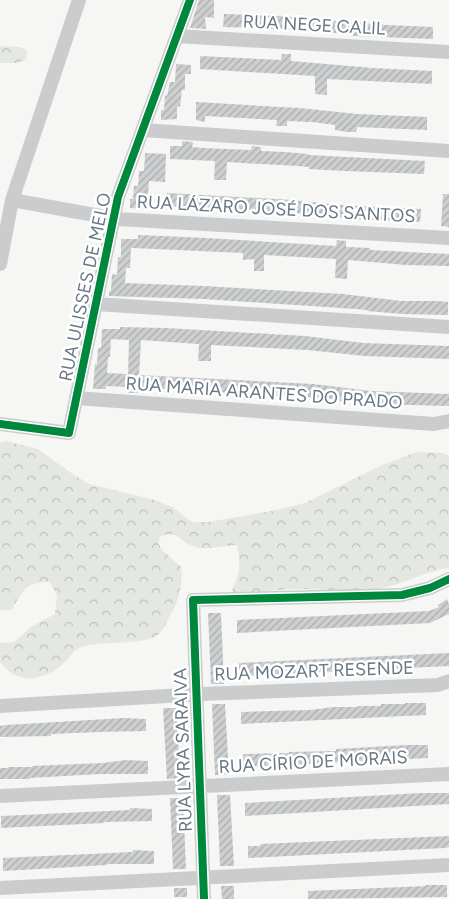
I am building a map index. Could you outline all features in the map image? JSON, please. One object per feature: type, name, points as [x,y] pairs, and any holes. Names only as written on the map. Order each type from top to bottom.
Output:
[{"type":"street","points":[[0,264],[12,200],[80,0]]},
{"type":"street","name":"RUA ULISSES DE MELO","points":[[0,424],[69,433],[118,197],[190,0]]},
{"type":"street","name":"RUA NEGE CALIL","points":[[177,36],[449,52]]},
{"type":"street","points":[[143,130],[449,151]]},
{"type":"street","name":"RUA LÁZARO JOSÉ DOS SANTOS","points":[[12,200],[114,218],[449,238]]},
{"type":"street","points":[[96,304],[449,327]]},
{"type":"street","name":"RUA MARIA ARANTES DO PRADO","points":[[76,398],[434,424],[449,421]]},
{"type":"street","name":"RUA LYRA SARAIVA","points":[[204,899],[193,600],[402,595],[430,588],[449,579]]},
{"type":"street","name":"RUA MOZART RESENDE","points":[[0,706],[196,694],[438,685],[449,681]]},
{"type":"street","name":"RUA CÍRIO DE MORAIS","points":[[0,796],[449,774]]},
{"type":"street","points":[[0,888],[449,865]]},
{"type":"green space","points":[[0,46],[19,47],[27,50],[26,59],[18,63],[0,63]]},
{"type":"green space","points":[[6,441],[38,449],[89,484],[155,500],[174,508],[193,522],[209,522],[305,503],[382,465],[416,452],[442,453],[449,456],[449,568],[376,589],[292,589],[231,595],[238,576],[239,567],[236,545],[203,548],[188,544],[172,534],[161,536],[158,543],[162,550],[181,567],[181,579],[176,603],[165,626],[156,636],[142,641],[84,646],[75,651],[58,668],[46,675],[32,678],[18,676],[11,673],[0,662],[0,643],[14,642],[32,626],[55,614],[57,596],[50,582],[41,582],[26,588],[11,610],[0,610],[0,443]]},
{"type":"building","points":[[199,0],[214,0],[214,18],[205,17],[206,29],[190,28]]},
{"type":"building","points":[[224,14],[433,27],[433,39],[353,36],[353,34],[341,33],[223,27]]},
{"type":"building","points":[[282,54],[291,54],[291,61],[432,71],[432,84],[327,79],[327,95],[315,94],[315,76],[200,69],[200,56],[281,60]]},
{"type":"building","points":[[176,64],[191,65],[191,74],[185,74],[185,90],[182,90],[180,107],[177,106],[177,119],[161,120],[161,110],[164,110],[165,95],[167,96],[170,82],[175,82]]},
{"type":"building","points":[[196,102],[299,108],[357,114],[427,117],[427,130],[357,127],[356,132],[347,132],[335,130],[335,125],[312,122],[287,121],[287,126],[276,126],[277,120],[205,116],[205,122],[196,120]]},
{"type":"building","points":[[182,141],[193,142],[192,147],[203,148],[251,150],[252,146],[261,147],[261,151],[425,161],[424,174],[309,169],[309,167],[298,166],[227,162],[226,180],[214,180],[215,161],[170,159],[170,146],[182,146]]},
{"type":"building","points":[[145,153],[166,154],[165,182],[149,181],[148,196],[145,196],[144,209],[130,208],[130,199],[133,199],[134,186],[138,186],[139,171],[144,171]]},
{"type":"building","points":[[167,193],[421,209],[420,222],[166,206]]},
{"type":"building","points":[[443,194],[449,194],[449,227],[441,226]]},
{"type":"building","points":[[138,235],[336,246],[337,240],[346,241],[346,247],[370,248],[370,250],[449,254],[449,266],[406,265],[348,260],[347,279],[335,278],[336,259],[264,255],[264,271],[254,271],[254,259],[243,260],[243,253],[131,248],[130,268],[126,268],[125,283],[343,294],[401,301],[448,302],[448,315],[403,314],[204,299],[109,296],[112,274],[117,275],[118,257],[121,257],[121,239],[138,239]]},
{"type":"building","points":[[120,327],[166,328],[305,336],[363,343],[449,346],[449,359],[365,356],[307,350],[211,345],[211,361],[198,361],[199,344],[141,340],[139,375],[313,384],[371,391],[449,394],[449,406],[373,404],[326,398],[253,395],[253,400],[244,400],[244,394],[233,393],[149,388],[138,389],[138,393],[128,393],[128,387],[106,386],[106,389],[93,389],[98,348],[101,348],[102,329],[120,329]],"holes":[[[111,339],[129,340],[128,374],[107,373]]]},
{"type":"building","points":[[447,599],[449,614],[430,623],[237,633],[237,620],[429,611],[439,607],[438,605]]},
{"type":"building","points":[[208,613],[221,613],[224,684],[211,684]]},
{"type":"building","points":[[449,653],[449,666],[239,676],[239,663]]},
{"type":"building","points":[[426,703],[426,715],[241,724],[241,712],[310,710]]},
{"type":"building","points":[[212,704],[225,704],[229,775],[215,775]]},
{"type":"building","points":[[163,708],[177,708],[180,778],[167,779]]},
{"type":"building","points":[[124,718],[146,719],[146,731],[0,737],[0,726],[6,725]]},
{"type":"building","points":[[428,745],[428,758],[243,767],[243,754],[336,751],[336,749]]},
{"type":"building","points":[[126,760],[148,761],[148,774],[100,774],[0,779],[0,768],[103,763]]},
{"type":"building","points":[[449,793],[449,804],[245,816],[245,803]]},
{"type":"building","points":[[217,795],[230,795],[234,866],[220,866]]},
{"type":"building","points":[[170,798],[183,798],[186,869],[173,869]]},
{"type":"building","points":[[130,808],[152,809],[152,821],[1,828],[1,816],[130,810]]},
{"type":"building","points":[[449,836],[449,847],[445,848],[248,858],[248,846],[260,846],[260,844]]},
{"type":"building","points":[[133,850],[154,851],[154,864],[107,864],[3,871],[3,858],[133,852]]},
{"type":"building","points":[[447,885],[447,897],[308,899],[308,891]]},
{"type":"building","points":[[221,886],[234,886],[234,899],[222,899]]},
{"type":"building","points":[[174,888],[187,888],[187,897],[174,897]]},
{"type":"cycle path","points":[[0,424],[69,433],[118,197],[190,0]]},
{"type":"cycle path","points":[[204,899],[193,600],[402,595],[430,588],[449,579]]}]
